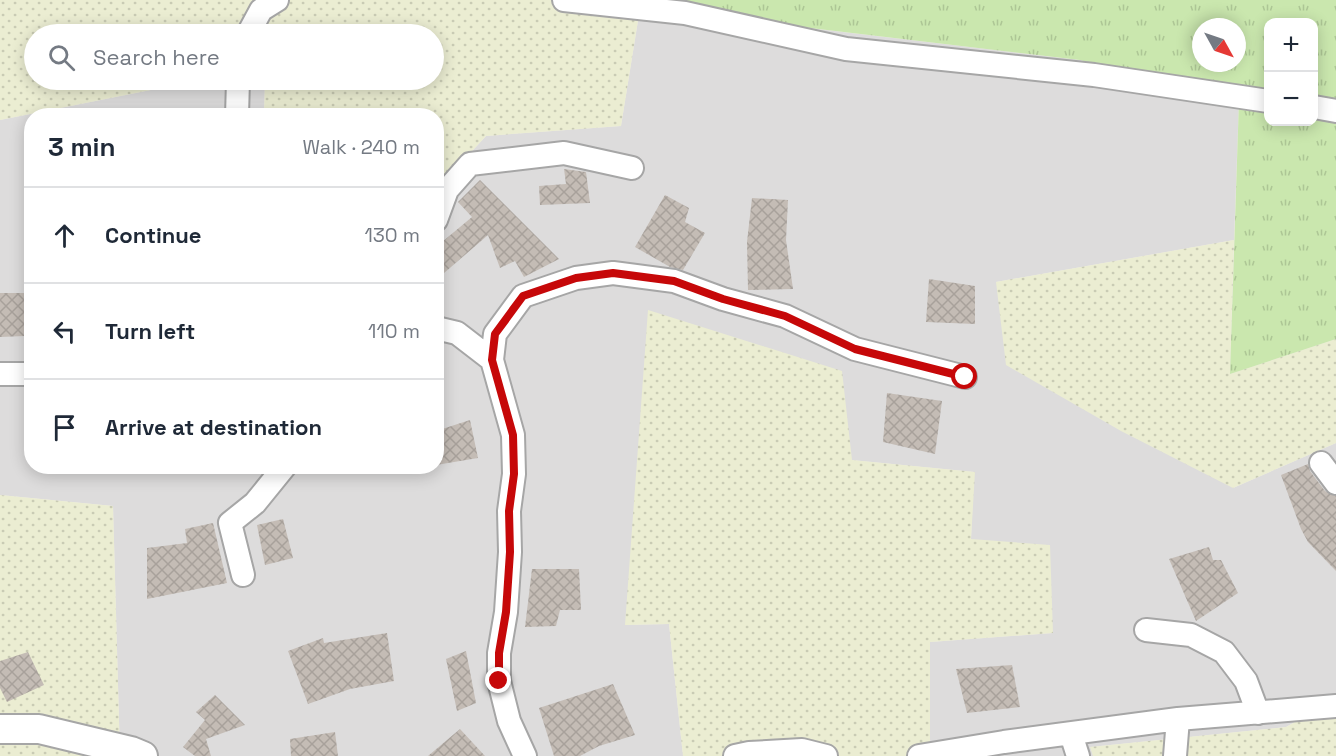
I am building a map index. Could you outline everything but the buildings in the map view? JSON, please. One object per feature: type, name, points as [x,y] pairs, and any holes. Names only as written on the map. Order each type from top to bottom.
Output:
[{"type":"street","points":[[253,24],[261,10],[277,0]]},
{"type":"street","points":[[564,0],[685,13],[846,49],[1094,75],[1264,99]]},
{"type":"street","points":[[237,108],[238,90]]},
{"type":"street","points":[[1318,108],[1336,111]]},
{"type":"street","points":[[444,198],[447,190],[470,164],[564,153],[632,168]]},
{"type":"street","points":[[525,756],[509,722],[499,681],[499,653],[506,612],[510,552],[509,511],[514,474],[513,435],[492,360],[495,334],[523,296],[576,278],[613,273],[674,281],[723,299],[785,316],[855,349],[965,377]]},
{"type":"street","points":[[444,330],[457,333],[492,360]]},
{"type":"street","points":[[0,374],[24,374]]},
{"type":"street","points":[[1321,463],[1336,483]]},
{"type":"street","points":[[243,575],[230,523],[255,503],[279,474]]},
{"type":"street","points":[[1146,630],[1191,634],[1224,652],[1246,681],[1258,713]]},
{"type":"street","points":[[919,756],[1178,720],[1336,706]]},
{"type":"street","points":[[1175,756],[1178,720]]},
{"type":"street","points":[[0,729],[39,729],[131,751],[143,756]]},
{"type":"street","points":[[1071,734],[1078,756]]},
{"type":"street","points":[[735,756],[802,750],[826,756]]},
{"type":"shaded area","points":[[640,8],[1080,60],[1239,100],[1234,240],[996,282],[1233,488],[1336,443],[1336,699],[1286,727],[1091,747],[1093,756],[930,756],[930,642],[1053,633],[971,539],[974,472],[851,460],[626,625],[669,624],[683,756],[120,756],[113,506],[0,495],[0,120],[24,115],[24,474],[444,474],[444,181],[486,136],[621,126]]},
{"type":"shaded area","points":[[151,90],[265,90],[264,108],[60,108]]},
{"type":"green space","points":[[0,0],[575,0],[640,8],[621,126],[486,136],[444,181],[444,108],[264,108],[265,90],[444,90],[444,24],[24,24],[24,90],[151,90],[60,108],[24,108],[24,115],[0,120]]},
{"type":"green space","points":[[575,0],[1336,0],[1336,339],[1230,374],[1239,100],[1080,60]]},
{"type":"green space","points":[[1234,240],[1230,374],[1336,339],[1336,443],[1233,488],[1121,431],[1006,365],[996,282]]},
{"type":"green space","points":[[648,310],[842,371],[852,460],[975,472],[971,539],[1050,545],[1053,633],[930,642],[930,756],[683,756],[669,624],[625,625]]},
{"type":"green space","points":[[0,495],[113,506],[120,756],[0,756]]},
{"type":"green space","points":[[1336,699],[1336,756],[1093,756],[1090,747],[1286,727]]},
{"type":"route","points":[[499,681],[499,653],[506,612],[510,552],[509,511],[514,474],[513,435],[492,360],[495,334],[523,296],[576,278],[613,273],[674,281],[723,299],[785,316],[855,349],[965,377]]}]
